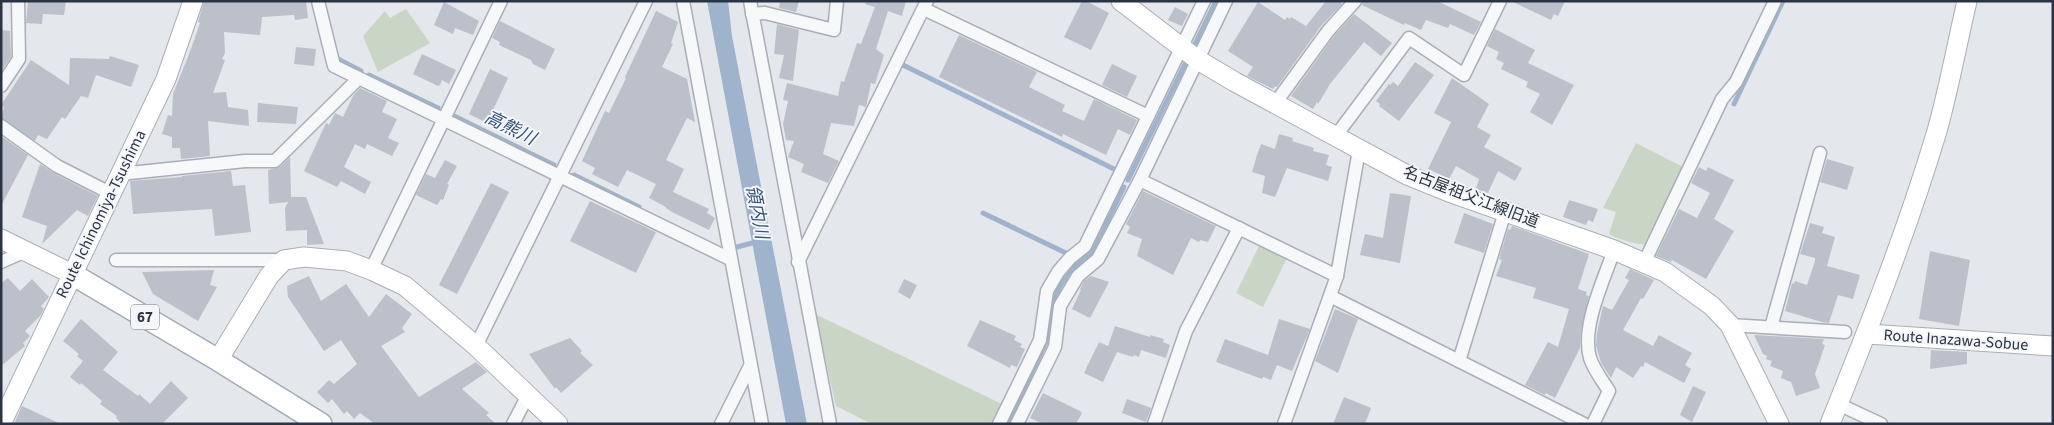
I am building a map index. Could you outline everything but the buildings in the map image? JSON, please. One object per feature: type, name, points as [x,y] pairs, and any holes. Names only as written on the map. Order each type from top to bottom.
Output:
[{"type":"main road","name":"67","points":[[72,274],[218,360],[321,424]]},
{"type":"street","points":[[1,86],[19,59],[18,1]]},
{"type":"street","name":"Route Ichinomiya-Tsushima","points":[[1,424],[166,79],[192,1]]},
{"type":"street","points":[[318,1],[334,66],[730,259]]},
{"type":"street","points":[[371,270],[501,1]]},
{"type":"street","points":[[476,346],[646,1]]},
{"type":"street","points":[[683,1],[762,424]]},
{"type":"street","points":[[751,8],[834,30],[837,1]]},
{"type":"street","name":"名古屋祖父江線旧道","points":[[1121,1],[1198,60],[1274,104],[1407,175],[1449,192],[1614,250],[1665,272],[1712,306],[1730,325],[1779,424]]},
{"type":"street","points":[[999,424],[1040,340],[1047,291],[1058,272],[1070,258],[1085,246],[1204,1]]},
{"type":"street","points":[[1017,424],[1055,347],[1060,306],[1078,276],[1098,259],[1140,180],[1226,1]]},
{"type":"street","points":[[1274,104],[1328,31],[1355,1]]},
{"type":"street","points":[[1335,137],[1408,38],[1464,75],[1500,1]]},
{"type":"street","points":[[1644,263],[1722,99],[1736,82],[1775,1]]},
{"type":"street","points":[[1867,334],[1908,221],[1937,129],[1967,1]]},
{"type":"street","points":[[798,262],[925,5],[1148,116]]},
{"type":"street","points":[[751,8],[830,424]]},
{"type":"street","points":[[120,174],[245,161],[275,161],[358,79]]},
{"type":"street","points":[[1,126],[57,166],[110,193]]},
{"type":"street","points":[[1284,424],[1337,276],[1359,150]]},
{"type":"street","points":[[1771,328],[1820,154]]},
{"type":"street","points":[[1140,180],[1337,276]]},
{"type":"street","points":[[1459,361],[1505,212]]},
{"type":"street","points":[[1154,424],[1186,331],[1239,228]]},
{"type":"street","points":[[1,239],[72,274]]},
{"type":"street","points":[[1593,424],[1609,390],[1595,371],[1590,356],[1588,338],[1591,318],[1614,250]]},
{"type":"street","points":[[1,262],[26,251]]},
{"type":"street","points":[[116,260],[284,260],[304,257],[347,262],[371,270],[405,286],[476,346],[558,424]]},
{"type":"street","points":[[218,360],[269,276],[284,260]]},
{"type":"street","points":[[1330,296],[1584,424]]},
{"type":"street","points":[[1730,325],[1845,332]]},
{"type":"street","name":"Route Inazawa-Sobue","points":[[1830,424],[1867,334],[2053,346]]},
{"type":"street","points":[[721,424],[750,366]]},
{"type":"street","points":[[513,424],[528,395]]},
{"type":"street","points":[[1838,404],[1881,424]]},
{"type":"green space","points":[[406,9],[430,43],[378,72],[363,36],[385,11],[390,18]]},
{"type":"green space","points":[[1636,143],[1685,168],[1648,244],[1628,242],[1609,234],[1616,212],[1603,208]]},
{"type":"green space","points":[[1260,244],[1287,258],[1263,307],[1236,293]]},
{"type":"green space","points":[[815,314],[1004,405],[994,424],[872,424],[836,406]]},
{"type":"water","name":"領内川","points":[[707,1],[728,1],[732,36],[807,424],[786,424]]},
{"type":"waterway","points":[[1195,44],[1216,1]]},
{"type":"waterway","points":[[1734,104],[1783,1]]},
{"type":"waterway","name":"高熊川","points":[[336,55],[338,59],[361,71]]},
{"type":"waterway","points":[[1128,180],[1185,64]]},
{"type":"waterway","points":[[903,65],[1116,170]]},
{"type":"waterway","name":"高熊川","points":[[369,75],[438,108]]},
{"type":"waterway","name":"高熊川","points":[[454,116],[554,165]]},
{"type":"waterway","name":"高熊川","points":[[574,175],[639,207]]},
{"type":"waterway","points":[[1007,424],[1048,338],[1053,303],[1060,286],[1074,267],[1092,252],[1124,187]]},
{"type":"waterway","points":[[983,213],[1068,254]]},
{"type":"waterway","name":"高熊川","points":[[737,247],[756,242]]}]
